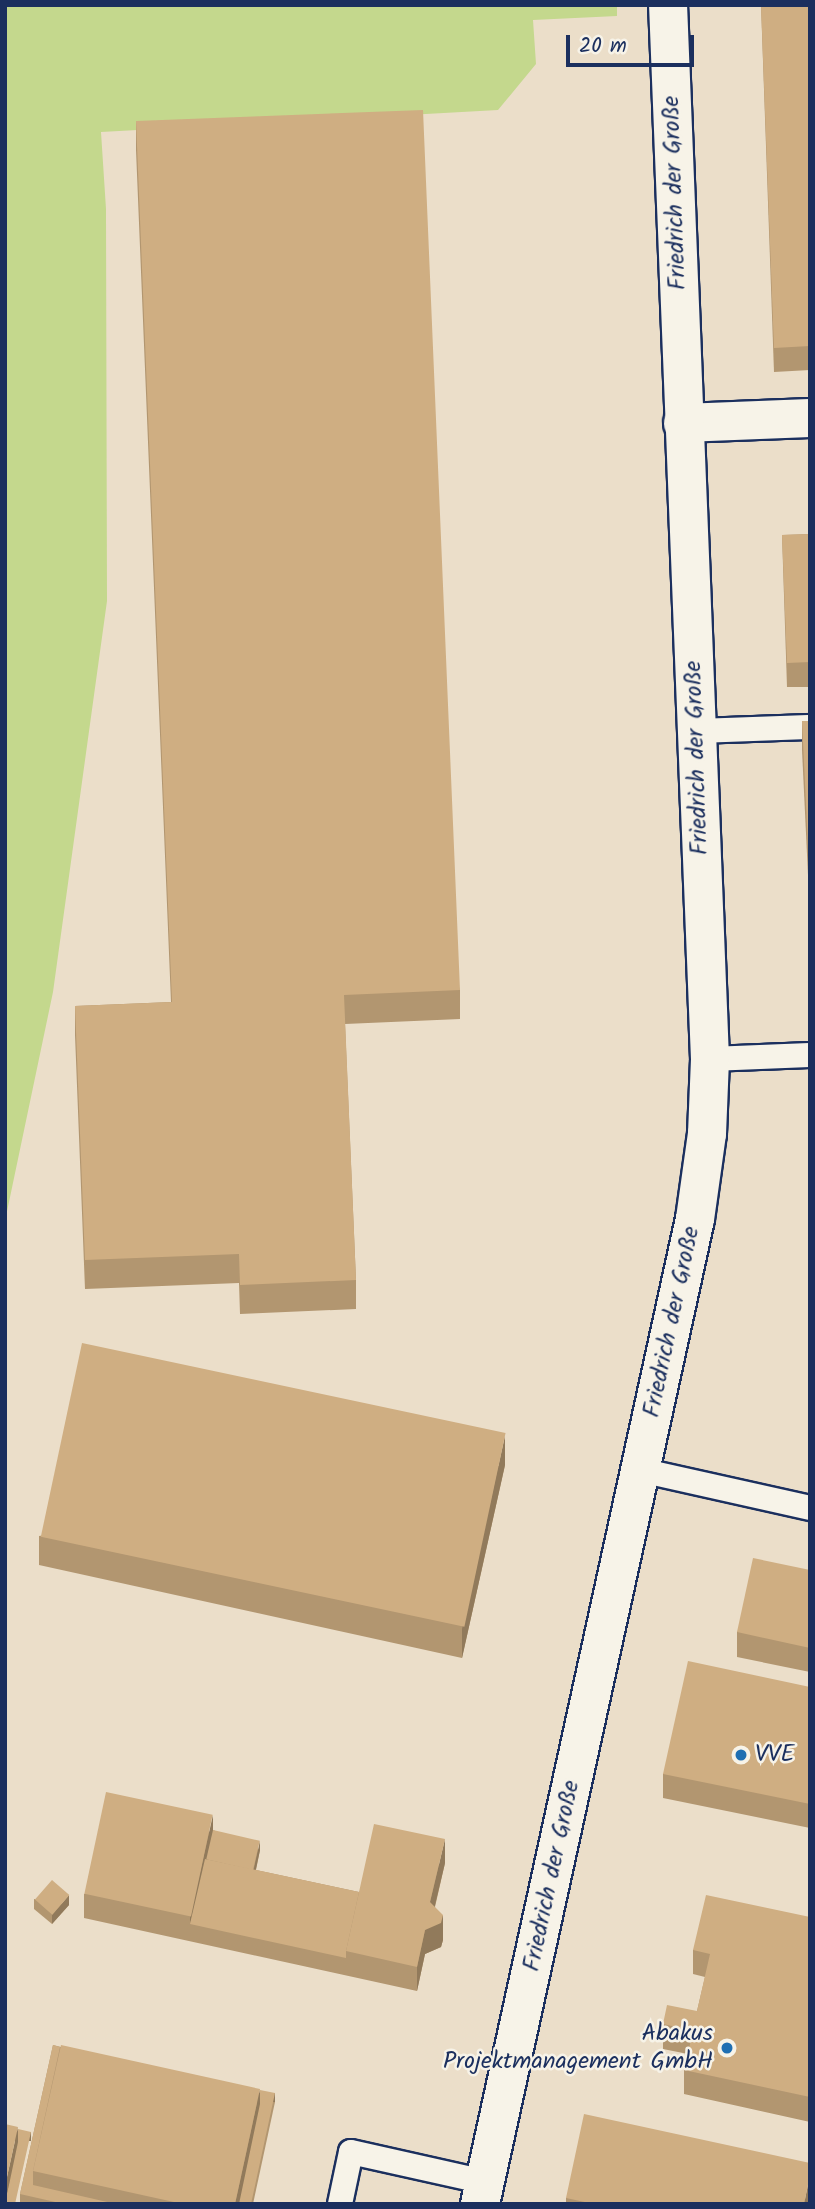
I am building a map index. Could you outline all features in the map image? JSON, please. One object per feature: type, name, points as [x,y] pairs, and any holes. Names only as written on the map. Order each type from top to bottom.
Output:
[{"type":"street","name":"Friedrich der Große","points":[[483,2193],[695,1219],[707,1134],[710,1059],[668,5]]},
{"type":"street","points":[[683,423],[810,418]]},
{"type":"lane","points":[[696,731],[810,727]]},
{"type":"lane","points":[[710,1059],[810,1055]]},
{"type":"lane","points":[[640,1470],[810,1508]]},
{"type":"lane","points":[[340,2204],[351,2152],[483,2193]]},
{"type":"green space","points":[[5,5],[617,5],[617,16],[533,20],[536,64],[498,110],[101,132],[106,209],[107,601],[53,992],[5,1221]]},
{"type":"building","points":[[761,5],[810,5],[810,346],[774,348]]},
{"type":"building","points":[[423,110],[460,990],[344,995],[356,1280],[240,1285],[239,1254],[85,1260],[75,1006],[172,1002],[136,121]]},
{"type":"building","points":[[810,534],[810,662],[787,663],[782,535]]},
{"type":"building","points":[[802,721],[810,721],[810,888]]},
{"type":"building","points":[[82,1343],[506,1433],[464,1627],[41,1537]]},
{"type":"building","points":[[753,1558],[810,1570],[810,1648],[737,1632]]},
{"type":"building","name":"VVE","points":[[688,1661],[810,1687],[810,1804],[663,1774]]},
{"type":"building","points":[[106,1792],[213,1815],[191,1916],[84,1894]]},
{"type":"building","points":[[374,1824],[445,1839],[430,1902],[443,1915],[441,1923],[425,1930],[417,1967],[346,1951]]},
{"type":"building","points":[[213,1830],[260,1841],[253,1870],[206,1859]]},
{"type":"building","points":[[205,1859],[359,1892],[346,1958],[190,1924]]},
{"type":"building","points":[[52,1880],[69,1895],[52,1915],[35,1900]]},
{"type":"building","points":[[706,1895],[810,1917],[810,2097],[684,2070],[693,2031],[663,2024],[667,2005],[697,2011],[710,1954],[693,1950]]},
{"type":"building","points":[[53,2045],[60,2047],[33,2171],[33,2185],[116,2204],[64,2204],[20,2194]]},
{"type":"building","points":[[61,2045],[260,2089],[235,2204],[183,2204],[33,2171]]},
{"type":"building","points":[[260,2090],[275,2093],[251,2204],[239,2204],[260,2104]]},
{"type":"building","points":[[584,2114],[810,2163],[804,2204],[594,2204],[566,2198]]},
{"type":"building","points":[[5,2124],[18,2127],[5,2186]]},
{"type":"building","points":[[18,2129],[31,2132],[15,2204],[5,2204],[18,2142]]},
{"type":"place","name":"VVE","points":[[741,1755]]},
{"type":"place","name":"Abakus Projektmanagement GmbH","points":[[727,2048]]}]
